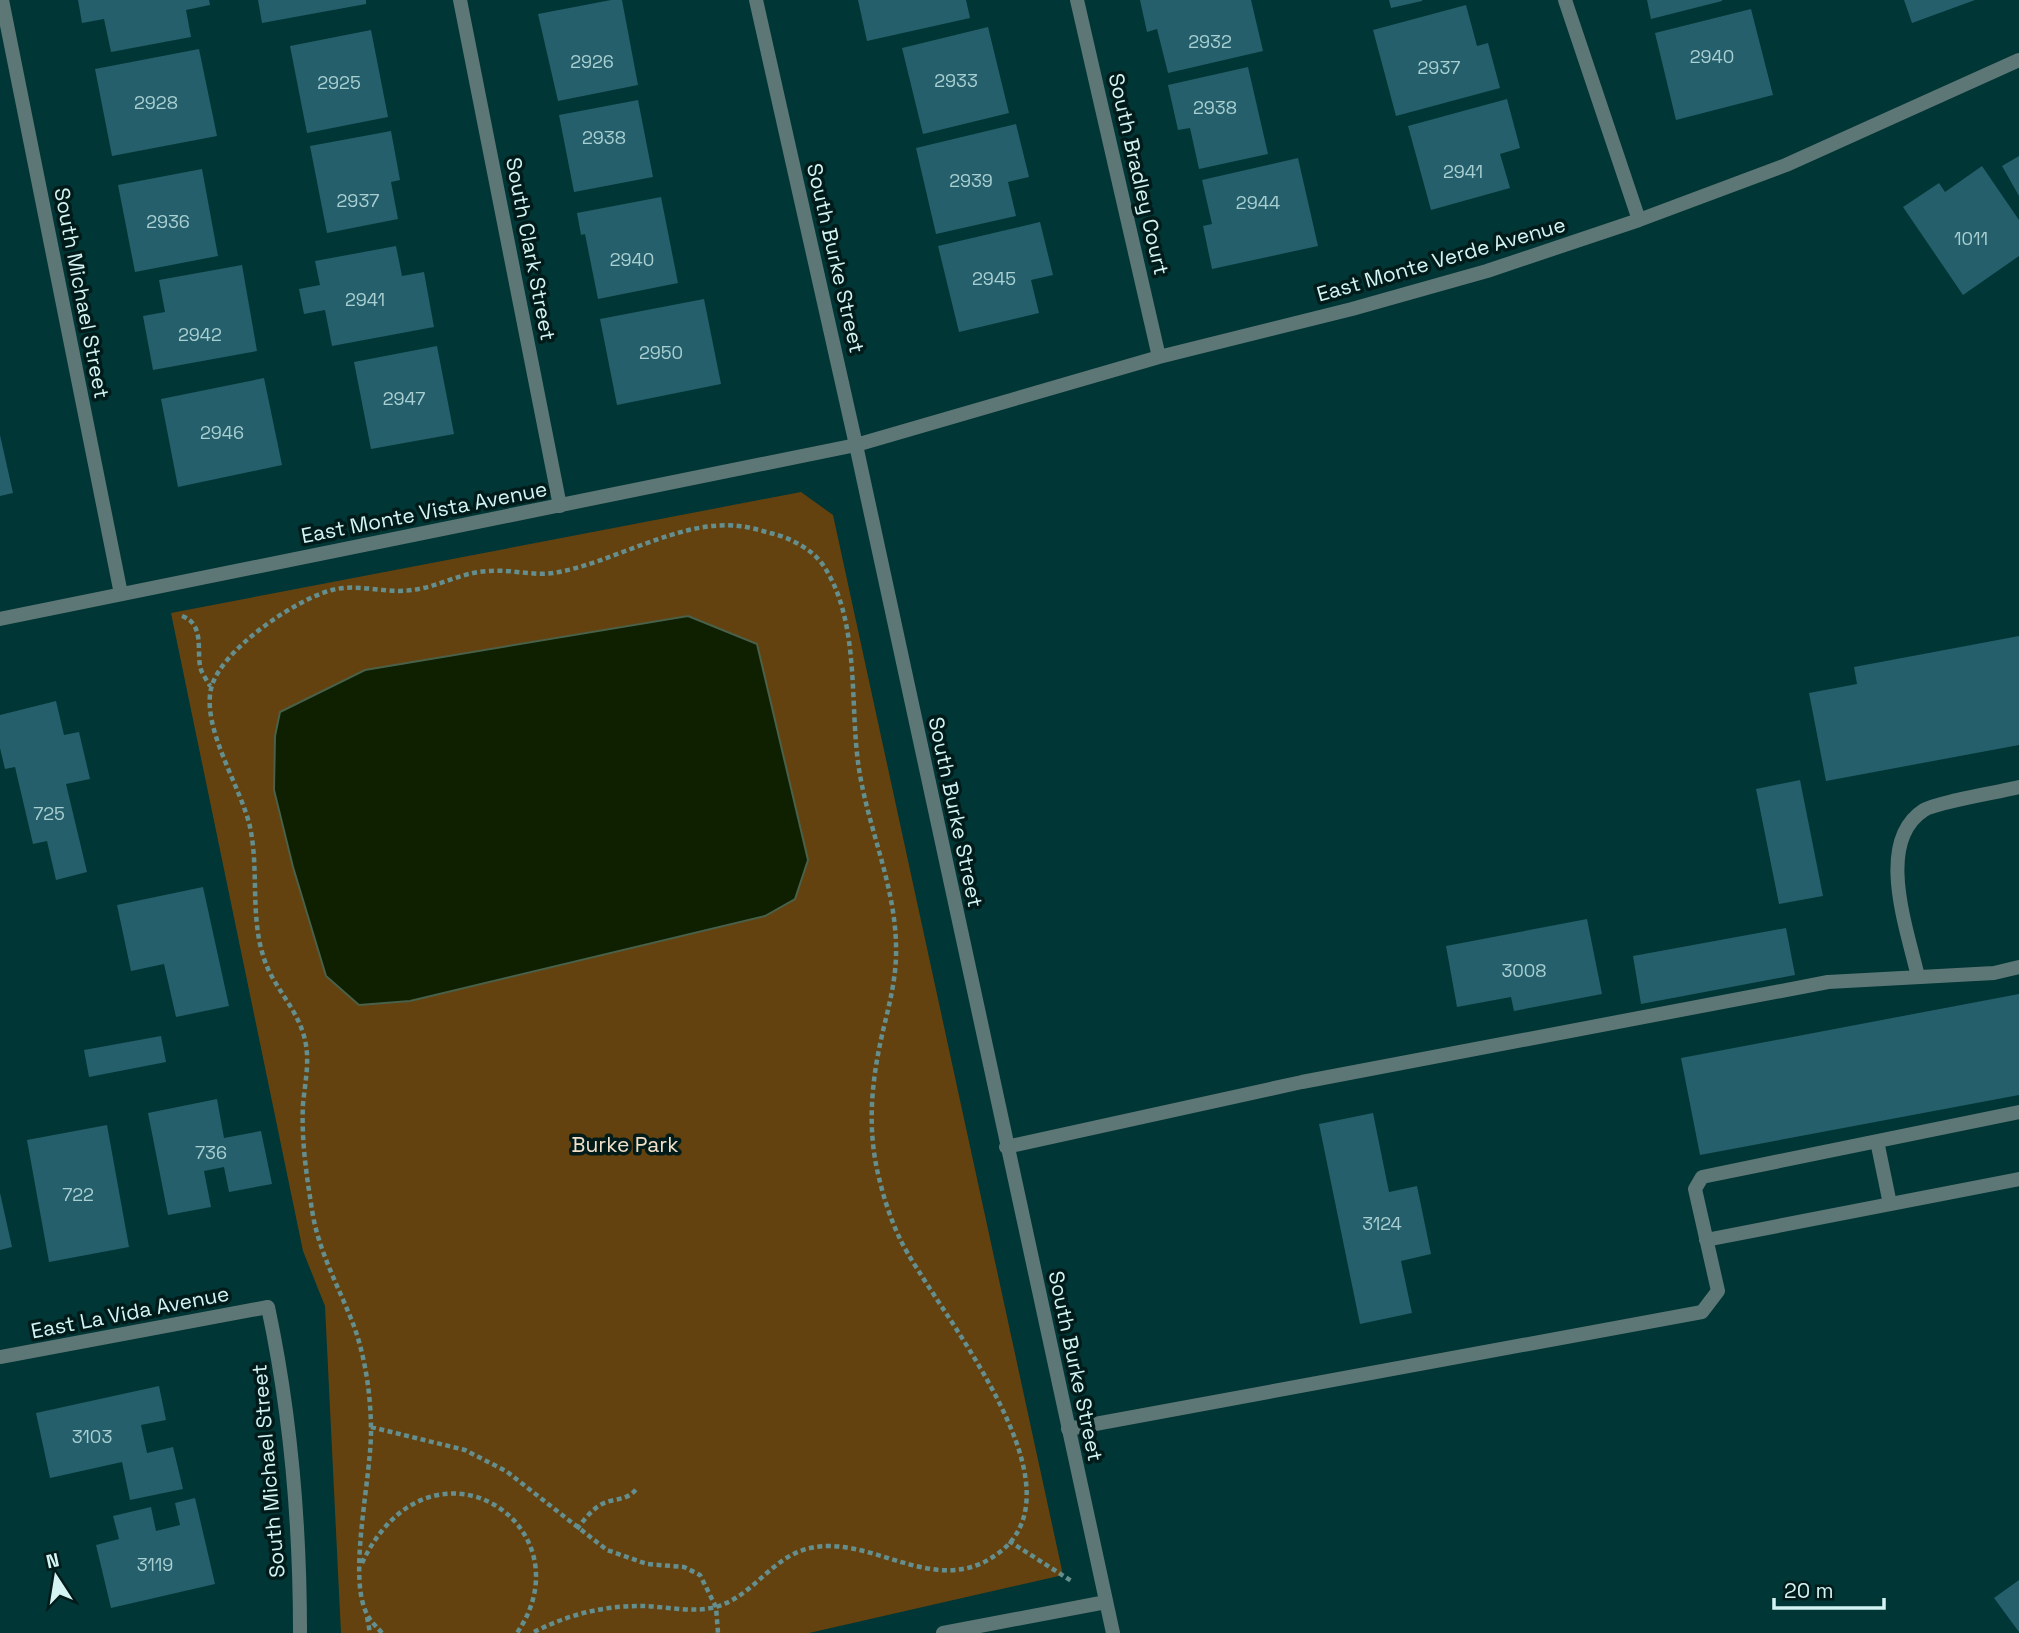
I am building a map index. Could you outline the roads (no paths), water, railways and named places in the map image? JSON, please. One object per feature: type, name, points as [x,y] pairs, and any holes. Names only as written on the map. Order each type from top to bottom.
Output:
[{"type":"street","name":"South Michael Street","points":[[2,0],[121,594]]},
{"type":"street","name":"South Clark Street","points":[[460,0],[560,506]]},
{"type":"street","name":"South Burke Street","points":[[757,0],[1113,1633]]},
{"type":"street","name":"South Bradley Court","points":[[1077,0],[1159,357]]},
{"type":"street","points":[[1565,0],[1639,220]]},
{"type":"street","name":"East Monte Verde Avenue","points":[[856,445],[1159,357],[1352,310],[1487,271],[1639,220],[1786,165],[2019,60]]},
{"type":"street","name":"East Monte Vista Avenue","points":[[0,619],[856,445]]},
{"type":"street","points":[[1918,977],[1898,887],[1896,855],[1907,826],[1925,809],[2019,787]]},
{"type":"street","points":[[1006,1147],[1302,1082],[1828,982],[1994,973],[2019,967]]},
{"type":"street","points":[[1068,1429],[1702,1312],[1718,1291],[1695,1189],[1702,1177],[2019,1112]]},
{"type":"street","points":[[1877,1141],[1890,1204]]},
{"type":"street","points":[[1706,1240],[2019,1179]]},
{"type":"street","name":"South Michael Street","points":[[268,1307],[286,1388],[300,1557],[300,1633]]},
{"type":"street","name":"East La Vida Avenue","points":[[0,1357],[268,1307]]},
{"type":"street","points":[[943,1633],[1106,1602]]},
{"type":"park label","name":"Burke Park","points":[[625,1144]]}]
